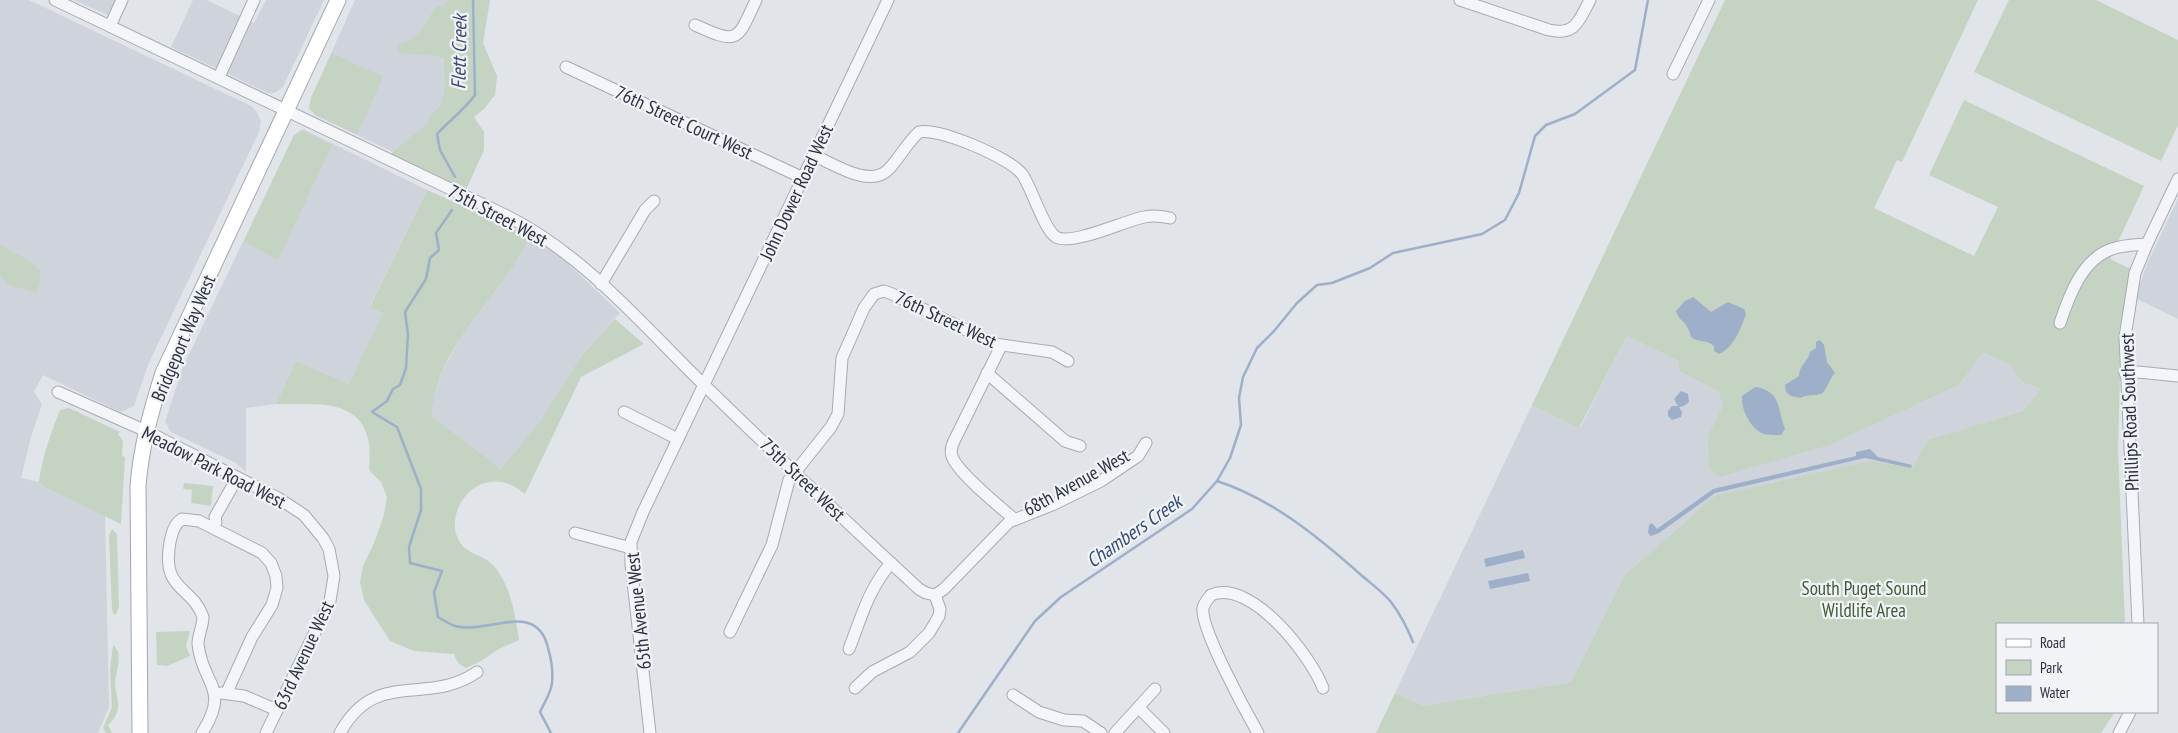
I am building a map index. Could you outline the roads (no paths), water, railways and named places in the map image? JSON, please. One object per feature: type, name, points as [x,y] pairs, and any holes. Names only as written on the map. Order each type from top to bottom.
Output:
[{"type":"main road","name":"Bridgeport Way West","points":[[140,733],[137,500],[139,470],[146,432],[164,374],[338,0]]},
{"type":"street","name":"75th Street West","points":[[55,0],[219,77],[287,112],[529,228],[565,252],[601,284],[891,563],[921,590],[935,595]]},
{"type":"street","points":[[110,26],[122,0]]},
{"type":"street","points":[[219,77],[254,0]]},
{"type":"street","points":[[695,25],[719,36],[727,38],[734,36],[742,29],[756,0]]},
{"type":"street","points":[[874,0],[887,3]]},
{"type":"street","points":[[1460,0],[1550,30],[1564,32],[1574,28],[1590,0]]},
{"type":"street","points":[[1673,74],[1709,0]]},
{"type":"street","name":"John Dower Road West","points":[[704,385],[887,3]]},
{"type":"street","name":"76th Street Court West","points":[[566,67],[803,178]]},
{"type":"street","points":[[814,155],[860,175],[875,177],[890,168],[910,140],[919,132],[933,132],[1000,158],[1018,170],[1032,193],[1049,230],[1057,238],[1064,240],[1088,235],[1145,216],[1170,218]]},
{"type":"street","name":"Phillips Road Southwest","points":[[2138,623],[2125,373],[2125,336],[2132,283],[2147,244],[2178,179]]},
{"type":"street","points":[[601,284],[645,210],[654,201]]},
{"type":"street","points":[[2060,323],[2070,295],[2082,274],[2096,258],[2115,248],[2147,244]]},
{"type":"street","name":"76th Street West","points":[[795,471],[831,427],[838,414],[842,358],[872,295],[880,292],[892,294],[1001,346],[1052,352],[1068,360]]},
{"type":"street","points":[[1001,346],[954,440],[951,454],[964,472],[1014,520]]},
{"type":"street","points":[[2125,373],[2138,372],[2178,376]]},
{"type":"street","points":[[987,373],[1065,441],[1080,446]]},
{"type":"street","name":"65th Avenue West","points":[[650,733],[631,548],[637,525],[704,385]]},
{"type":"street","name":"Meadow Park Road West","points":[[58,392],[146,432],[289,504],[311,521],[329,549],[334,576]]},
{"type":"street","points":[[624,412],[678,439]]},
{"type":"street","name":"68th Avenue West","points":[[935,595],[944,589],[1000,530],[1014,520],[1017,512],[1096,475],[1134,449],[1143,446]]},
{"type":"street","points":[[730,632],[774,538],[787,485],[795,471]]},
{"type":"street","points":[[215,525],[215,517],[237,478]]},
{"type":"street","points":[[202,733],[214,709],[215,694],[199,648],[198,640],[203,615],[180,589],[172,576],[168,561],[170,543],[176,524],[182,518],[215,525],[264,554],[275,571],[277,584],[271,607],[252,637],[227,692]]},
{"type":"street","points":[[575,533],[631,548]]},
{"type":"street","points":[[849,649],[874,585],[891,563]]},
{"type":"street","name":"63rd Avenue West","points":[[266,733],[324,617],[333,588],[334,576]]},
{"type":"street","points":[[1258,733],[1230,681],[1205,624],[1203,609],[1211,595],[1223,593],[1244,598],[1263,610],[1296,643],[1308,659],[1323,688]]},
{"type":"street","points":[[855,688],[872,672],[905,656],[929,633],[939,616],[940,609],[935,595]]},
{"type":"street","points":[[340,733],[354,713],[365,703],[377,696],[445,686],[462,681],[477,672]]},
{"type":"street","points":[[1115,733],[1155,688]]},
{"type":"street","points":[[215,694],[227,692],[244,696],[277,710]]},
{"type":"street","points":[[1013,695],[1039,712],[1064,720],[1083,721],[1101,733]]},
{"type":"street","points":[[1139,708],[1164,733]]},
{"type":"street","points":[[2119,733],[2129,713]]},
{"type":"water","points":[[1693,297],[1711,312],[1728,302],[1744,309],[1746,314],[1742,326],[1733,342],[1725,351],[1719,354],[1714,351],[1714,346],[1711,344],[1691,337],[1688,327],[1676,311],[1685,301]]},
{"type":"water","points":[[1820,340],[1824,345],[1827,362],[1835,373],[1821,394],[1800,398],[1791,396],[1786,392],[1785,385],[1799,376],[1800,369],[1810,352],[1816,348],[1816,342]]},
{"type":"water","points":[[1755,387],[1770,392],[1777,402],[1785,429],[1781,435],[1764,434],[1755,428],[1747,418],[1742,396]]},
{"type":"water","points":[[1681,391],[1688,394],[1689,402],[1679,407],[1682,412],[1681,417],[1672,420],[1668,416],[1668,411],[1672,406],[1678,406],[1674,399]]},
{"type":"water","points":[[1870,449],[1878,457],[1912,465],[1911,468],[1865,458],[1715,493],[1659,533],[1651,536],[1648,533],[1649,525],[1652,523],[1657,529],[1713,489],[1856,456],[1856,452]]},
{"type":"water","points":[[1523,550],[1525,558],[1486,567],[1484,559]]},
{"type":"water","points":[[1528,573],[1530,581],[1490,589],[1488,581]]},
{"type":"waterway","name":"Flett Creek","points":[[455,177],[440,150],[437,134],[475,95],[473,0]]},
{"type":"waterway","name":"Chambers Creek","points":[[958,733],[1035,621],[1061,597],[1192,509],[1217,481],[1230,458],[1241,425],[1239,398],[1243,377],[1257,348],[1297,303],[1317,285],[1332,283],[1370,268],[1393,253],[1482,234],[1505,220],[1519,193],[1535,136],[1546,125],[1575,114],[1635,70],[1648,0]]},
{"type":"waterway","name":"Flett Creek","points":[[452,210],[436,233],[439,250],[430,258],[426,279],[405,312],[408,334],[406,368],[400,385],[393,389],[387,401],[372,412],[397,427],[421,489],[421,510],[409,547],[410,563],[442,571],[434,592],[438,617],[455,626],[468,628],[522,622],[533,625],[542,633],[550,656],[552,679],[550,690],[540,712],[551,733]]},
{"type":"waterway","points":[[1217,481],[1275,508],[1327,546],[1387,598],[1406,626],[1413,642]]},
{"type":"park label","name":"South Puget Sound Wildlife Area","points":[[1864,599]]}]
